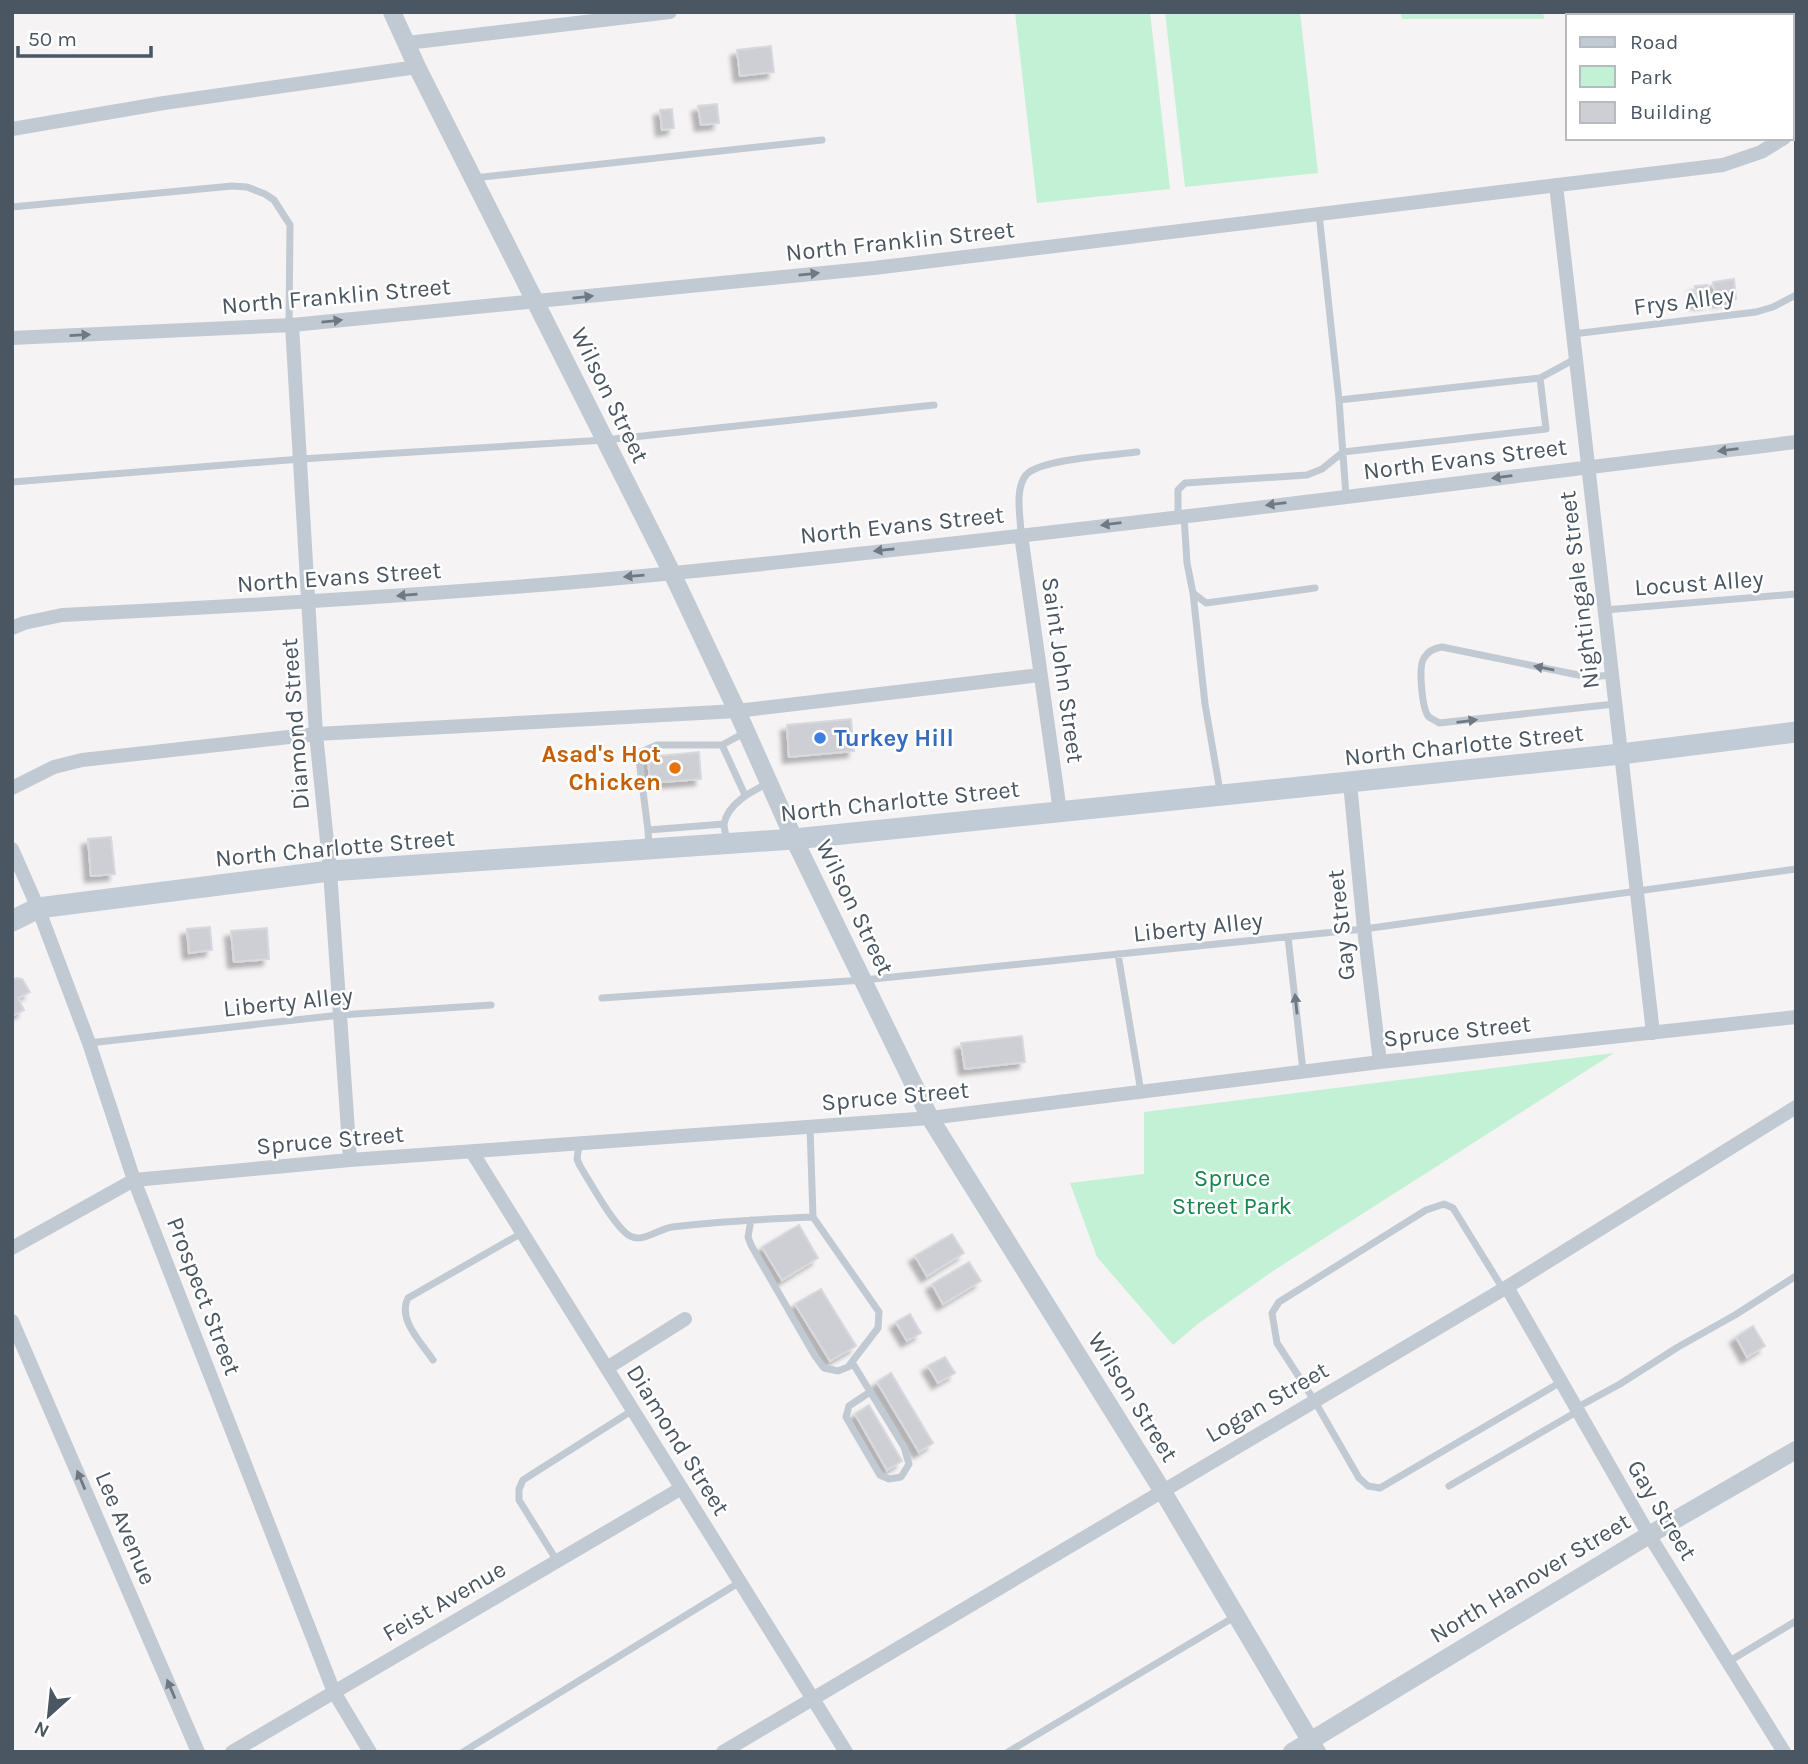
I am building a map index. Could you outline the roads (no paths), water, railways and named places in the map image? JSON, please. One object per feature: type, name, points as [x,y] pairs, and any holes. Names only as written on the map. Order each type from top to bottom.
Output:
[{"type":"main road","name":"North Charlotte Street","points":[[12,921],[37,908],[330,871],[648,839],[726,834],[794,839],[1350,783],[1796,732]]},
{"type":"street","name":"Wilson Street","points":[[392,12],[417,67],[672,573],[794,839],[930,1118],[1162,1490],[1313,1746]]},
{"type":"street","points":[[407,43],[670,12]]},
{"type":"street","points":[[12,129],[164,103],[417,67]]},
{"type":"street","name":"North Franklin Street","points":[[12,338],[291,325],[874,268],[1723,165],[1761,152],[1774,141]]},
{"type":"street","name":"Nightingale Street","points":[[1556,185],[1653,1033]]},
{"type":"street","name":"Diamond Street","points":[[291,325],[316,734],[330,871],[350,1160]]},
{"type":"street","name":"North Evans Street","points":[[12,628],[62,615],[309,603],[672,573],[1796,442]]},
{"type":"street","name":"Saint John Street","points":[[1021,534],[1060,811]]},
{"type":"street","points":[[12,788],[54,767],[82,760],[316,734],[737,711],[1040,675]]},
{"type":"street","name":"Gay Street","points":[[1350,783],[1380,1062]]},
{"type":"street","name":"Prospect Street","points":[[12,849],[89,1043],[134,1180],[334,1692],[370,1752]]},
{"type":"street","name":"Spruce Street","points":[[12,1248],[134,1180],[350,1160],[930,1118],[1380,1062],[1796,1017]]},
{"type":"street","name":"Logan Street","points":[[723,1752],[1506,1288],[1796,1107]]},
{"type":"street","name":"Diamond Street","points":[[472,1152],[846,1752]]},
{"type":"street","name":"Gay Street","points":[[1506,1288],[1649,1535],[1784,1752]]},
{"type":"street","points":[[607,1368],[685,1319]]},
{"type":"street","name":"Lee Avenue","points":[[12,1321],[198,1752]]},
{"type":"street","name":"North Hanover Street","points":[[1292,1752],[1313,1746],[1649,1535],[1796,1450]]},
{"type":"street","name":"Feist Avenue","points":[[232,1752],[680,1489]]},
{"type":"lane","points":[[473,178],[822,140]]},
{"type":"lane","points":[[12,207],[232,186],[247,187],[265,194],[285,215],[290,225],[291,325]]},
{"type":"lane","points":[[1319,214],[1339,400],[1346,496]]},
{"type":"lane","name":"Frys Alley","points":[[1573,334],[1756,312],[1796,295]]},
{"type":"lane","points":[[1339,400],[1541,378],[1575,358]]},
{"type":"lane","points":[[1220,796],[1205,704],[1178,490],[1185,484],[1307,475],[1322,469],[1343,452],[1546,429],[1541,378]]},
{"type":"lane","points":[[12,482],[300,459],[605,440],[934,405]]},
{"type":"lane","points":[[1021,534],[1020,492],[1026,475],[1042,464],[1137,452]]},
{"type":"lane","points":[[1193,593],[1206,603],[1315,588]]},
{"type":"lane","name":"Locust Alley","points":[[1604,610],[1796,594]]},
{"type":"lane","points":[[1612,675],[1588,677],[1442,648],[1434,648],[1423,659],[1421,667],[1424,709],[1429,718],[1439,723],[1615,704]]},
{"type":"lane","points":[[648,839],[639,761],[641,752],[657,745],[722,745],[747,732]]},
{"type":"lane","points":[[722,745],[745,795]]},
{"type":"lane","points":[[726,834],[731,811],[745,795],[769,783]]},
{"type":"lane","name":"Liberty Alley","points":[[602,998],[863,980],[1364,929],[1796,869]]},
{"type":"lane","points":[[1289,937],[1303,1071]]},
{"type":"lane","points":[[1118,954],[1141,1091]]},
{"type":"lane","name":"Liberty Alley","points":[[89,1043],[340,1015],[491,1005]]},
{"type":"lane","points":[[751,1220],[748,1237],[751,1245],[815,1356],[824,1368],[838,1371],[848,1367],[878,1328],[879,1312],[813,1217],[810,1127]]},
{"type":"lane","points":[[579,1144],[577,1159],[580,1166],[620,1227],[630,1236],[639,1239],[666,1228],[813,1217]]},
{"type":"lane","points":[[1506,1288],[1454,1208],[1444,1204],[1426,1210],[1279,1302],[1272,1313],[1277,1343],[1359,1478],[1368,1486],[1380,1488],[1562,1382]]},
{"type":"lane","points":[[433,1360],[405,1318],[404,1306],[408,1298],[522,1232]]},
{"type":"lane","points":[[1449,1486],[1796,1276]]},
{"type":"lane","points":[[852,1362],[905,1447],[909,1464],[901,1477],[889,1479],[880,1475],[846,1417],[849,1406],[870,1392]]},
{"type":"lane","points":[[557,1561],[519,1500],[519,1489],[523,1480],[633,1410]]},
{"type":"lane","points":[[463,1752],[740,1582]]},
{"type":"lane","points":[[1008,1752],[1236,1616]]},
{"type":"lane","points":[[1728,1662],[1796,1621]]},
{"type":"place","name":"Turkey Hill","points":[[820,738]]},
{"type":"place","name":"Asad's Hot Chicken","points":[[675,768]]},
{"type":"park label","name":"Spruce Street Park","points":[[1232,1192]]}]
